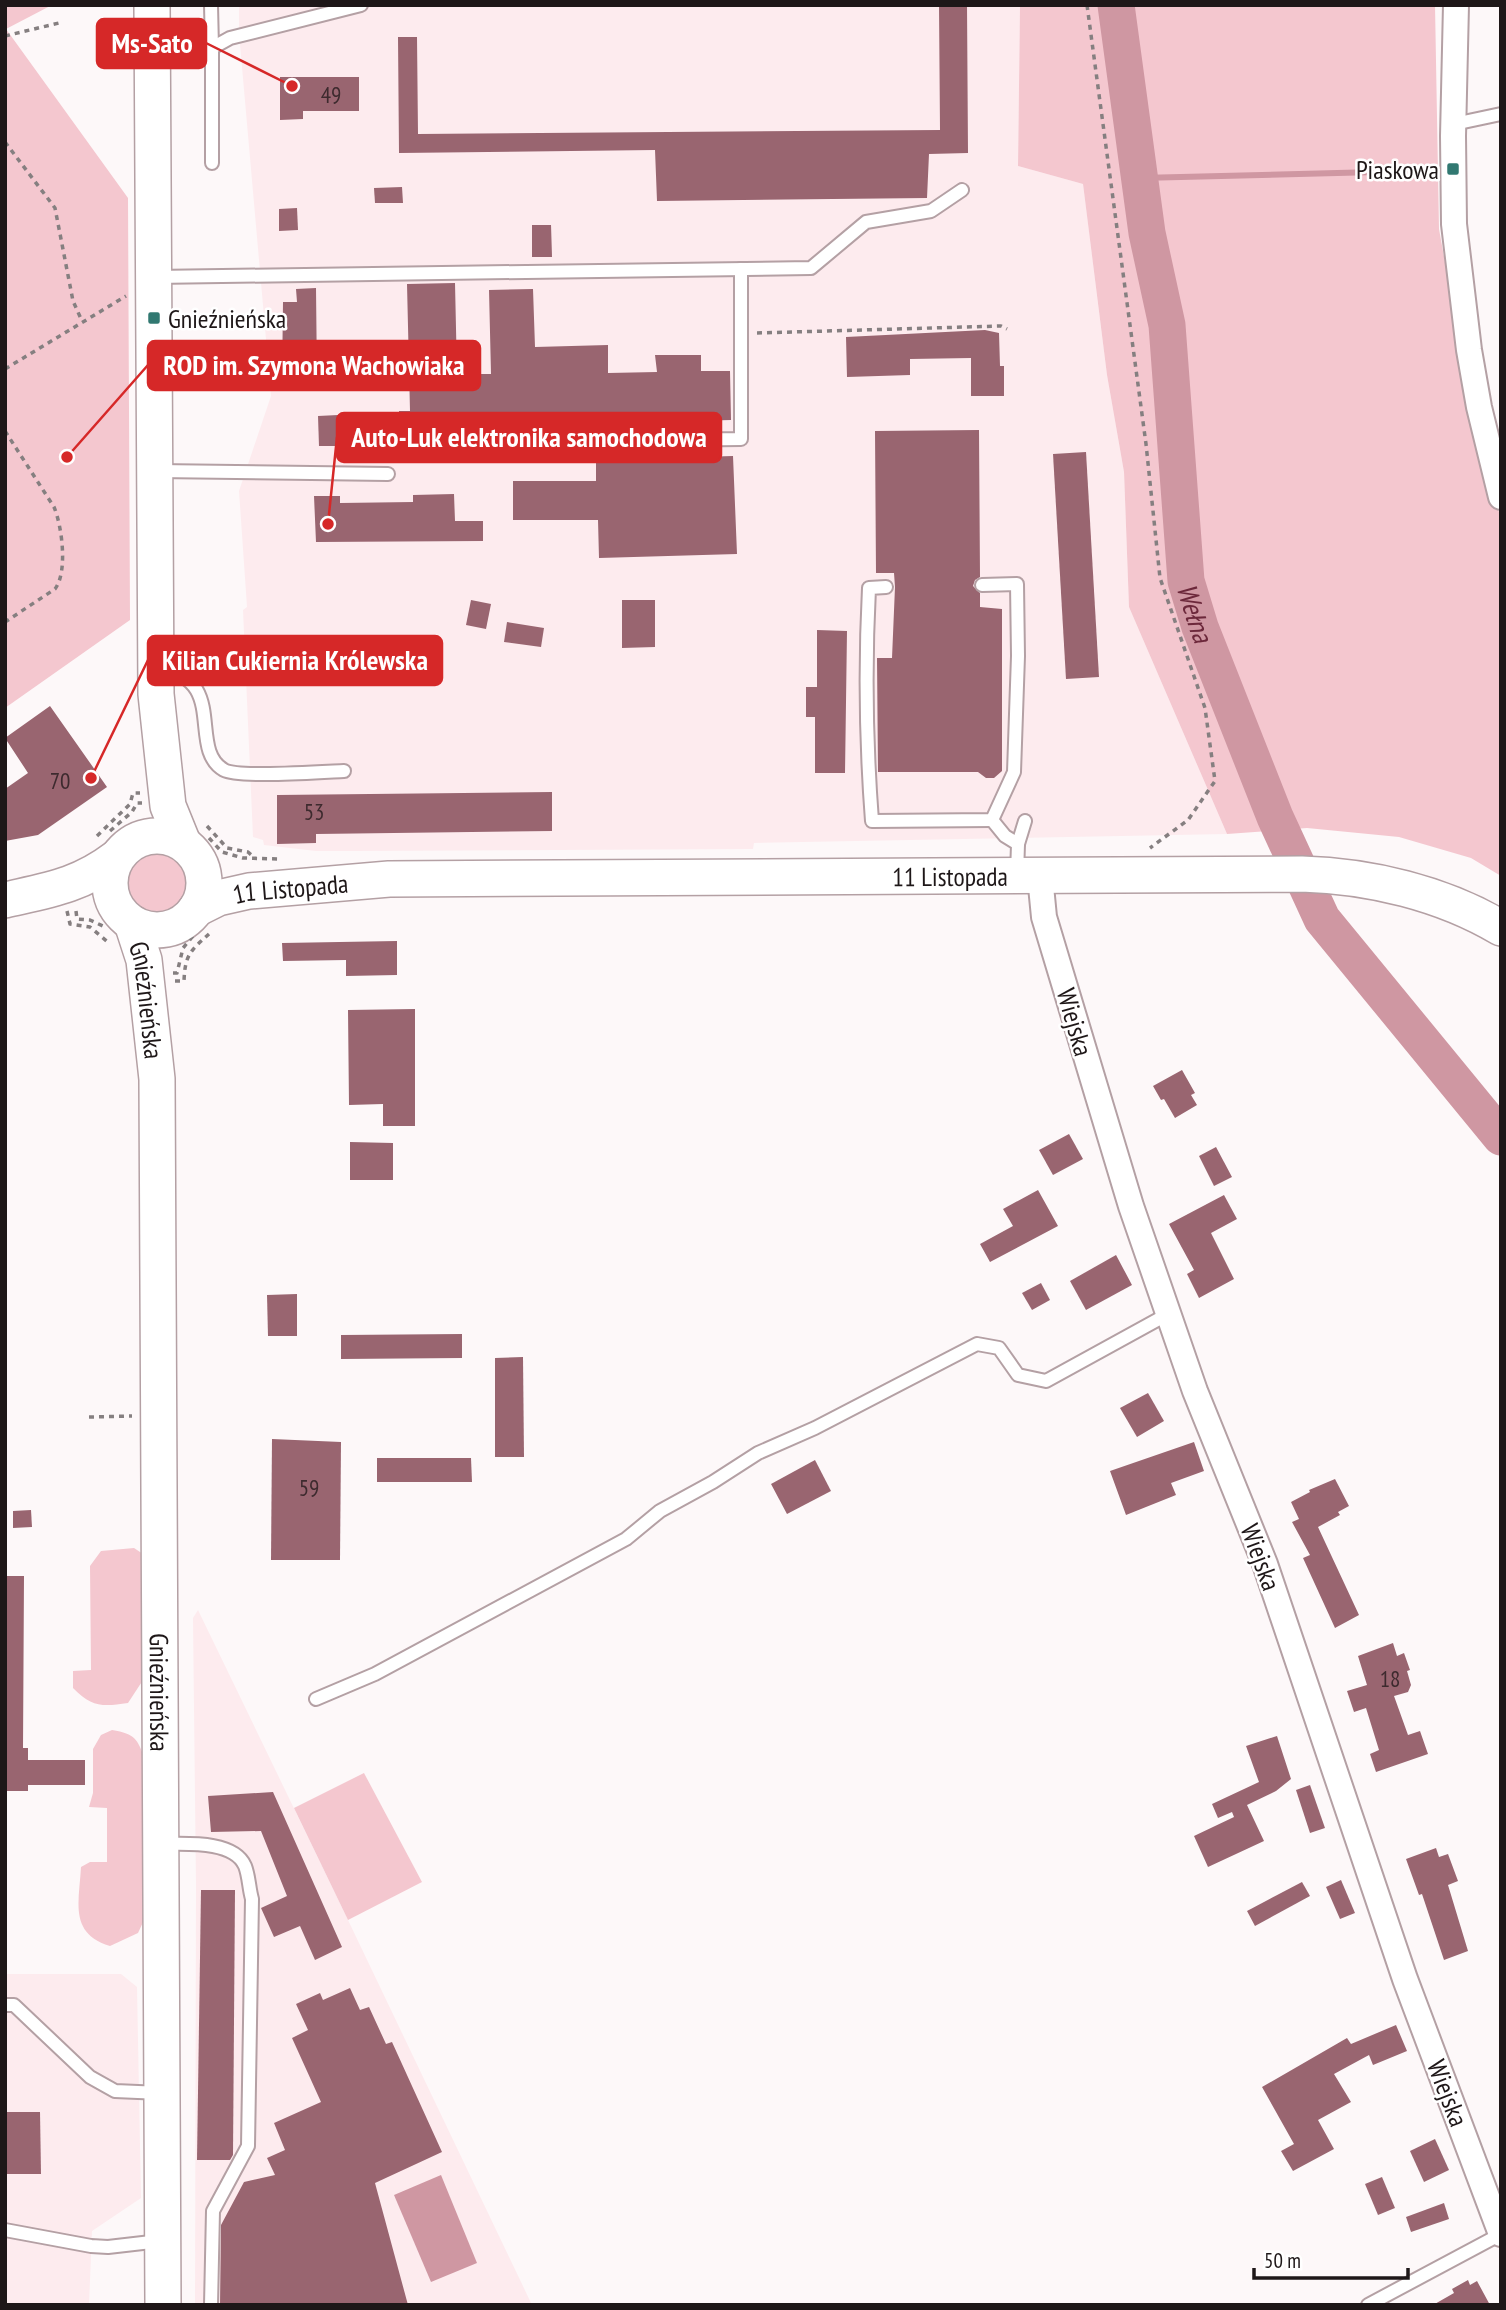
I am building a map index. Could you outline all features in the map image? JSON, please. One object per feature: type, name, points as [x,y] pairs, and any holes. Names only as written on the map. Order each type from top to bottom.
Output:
[{"type":"main road","points":[[5,914],[66,906],[121,926],[154,930],[196,921],[204,884],[194,842],[168,806],[156,682],[152,5]]},
{"type":"main road","points":[[5,900],[71,885],[95,874],[114,847],[143,821],[156,682]]},
{"type":"main road","points":[[114,847],[158,835],[194,842]]},
{"type":"main road","name":"11 Listopada","points":[[194,842],[218,868],[318,872],[389,879]]},
{"type":"main road","points":[[114,847],[109,882],[121,926]]},
{"type":"main road","name":"11 Listopada","points":[[196,921],[218,898],[249,891],[389,879],[1025,865],[1333,875],[1417,892],[1452,904],[1501,928]]},
{"type":"main road","name":"Gnieźnieńska","points":[[163,2305],[157,1079],[169,944],[196,921]]},
{"type":"main road","name":"Gnieźnieńska","points":[[121,926],[144,960],[157,1079]]},
{"type":"street","points":[[1456,5],[1454,224],[1479,407],[1501,496]]},
{"type":"street","name":"Wiejska","points":[[1025,865],[1044,917],[1127,1193],[1168,1314],[1195,1391],[1265,1564],[1405,1979],[1501,2234]]},
{"type":"lane","points":[[211,5],[212,163]]},
{"type":"lane","points":[[152,47],[212,48],[230,38],[361,5]]},
{"type":"lane","points":[[1454,124],[1501,114]]},
{"type":"lane","points":[[154,283],[811,268],[866,222],[931,211],[962,190]]},
{"type":"lane","points":[[480,442],[741,439],[741,269]]},
{"type":"lane","points":[[155,471],[388,474]]},
{"type":"lane","points":[[982,585],[1017,584],[1018,656],[1014,772],[992,820]]},
{"type":"lane","points":[[886,587],[869,587],[868,746],[872,821],[992,820]]},
{"type":"lane","points":[[156,682],[182,675],[193,685],[201,700],[209,750],[225,771],[249,774],[344,771]]},
{"type":"lane","points":[[992,820],[1025,865]]},
{"type":"lane","points":[[1025,821],[1025,865]]},
{"type":"lane","points":[[316,1699],[375,1674],[626,1539],[660,1511],[758,1453],[816,1428],[977,1344],[999,1348],[1018,1375],[1046,1381],[1168,1314]]},
{"type":"lane","points":[[161,1844],[221,1847],[236,1854],[245,1864],[252,1899],[248,2146],[213,2211],[211,2305]]},
{"type":"lane","points":[[5,2005],[14,2005],[90,2077],[115,2091],[162,2093]]},
{"type":"lane","points":[[5,2230],[91,2246],[108,2247],[163,2240]]},
{"type":"lane","points":[[1367,2305],[1501,2234]]},
{"type":"path","points":[[1087,5],[1146,444],[1160,578],[1205,708],[1215,781],[1188,820],[1147,850]]},
{"type":"path","points":[[5,36],[63,22]]},
{"type":"path","points":[[5,142],[55,208],[73,301],[82,321]]},
{"type":"path","points":[[5,369],[82,321],[154,283]]},
{"type":"path","points":[[741,333],[1002,326],[1007,329]]},
{"type":"path","points":[[5,431],[54,507],[58,518],[62,568],[61,582],[55,589],[5,622]]},
{"type":"path","points":[[114,847],[133,793],[146,792]]},
{"type":"path","points":[[194,842],[248,852],[256,858],[259,871]]},
{"type":"path","points":[[66,906],[70,924],[90,927],[121,926]]},
{"type":"path","points":[[166,981],[184,981],[184,964],[196,921]]},
{"type":"path","points":[[89,1417],[159,1416]]},
{"type":"shaded area","points":[[5,5],[52,5],[6,29],[128,198],[130,620],[5,708]]},
{"type":"shaded area","points":[[239,5],[1020,5],[1018,166],[1083,184],[1107,375],[1124,472],[1129,607],[1227,834],[754,843],[753,849],[350,851],[316,851],[264,845],[263,840],[253,837],[243,610],[247,607],[239,491],[271,396],[239,33]]},
{"type":"shaded area","points":[[1020,5],[1435,5],[1439,229],[1485,483],[1501,516],[1501,876],[1471,858],[1399,837],[1307,828],[1227,834],[1129,607],[1124,472],[1107,375],[1083,184],[1018,166]]},
{"type":"shaded area","points":[[149,849],[163,849],[175,854],[185,864],[190,883],[185,902],[175,912],[163,917],[149,917],[137,912],[127,902],[122,890],[122,876],[127,864],[137,854]]},
{"type":"shaded area","points":[[134,1548],[146,1556],[145,1677],[128,1703],[98,1704],[86,1699],[73,1688],[73,1671],[91,1670],[90,1566],[101,1551]]},
{"type":"shaded area","points":[[198,1610],[532,2305],[195,2305],[196,1885],[193,1618]]},
{"type":"shaded area","points":[[112,1730],[134,1738],[145,1759],[145,1918],[138,1933],[110,1946],[88,1933],[82,1925],[78,1904],[81,1867],[90,1862],[107,1862],[107,1808],[89,1807],[93,1793],[93,1749],[101,1735]]},
{"type":"shaded area","points":[[364,1773],[422,1882],[348,1920],[294,1808]]},
{"type":"shaded area","points":[[5,1974],[121,1974],[137,1987],[141,2198],[92,2231],[89,2305],[5,2305]]},
{"type":"shaded area","points":[[441,2175],[477,2263],[431,2282],[394,2195]]},
{"type":"building","points":[[939,5],[967,5],[968,153],[929,154],[927,198],[657,201],[655,150],[399,153],[398,37],[417,37],[418,134],[940,130]]},
{"type":"building","points":[[280,77],[359,77],[359,111],[303,111],[303,119],[280,120]]},
{"type":"building","points":[[402,187],[403,203],[375,203],[374,188]]},
{"type":"building","points":[[297,208],[298,230],[279,231],[279,209]]},
{"type":"building","points":[[532,225],[551,225],[552,257],[532,257]]},
{"type":"building","points":[[455,283],[457,374],[491,374],[489,290],[533,289],[535,347],[608,345],[608,373],[657,372],[655,355],[701,355],[701,371],[730,371],[731,420],[578,424],[578,415],[458,418],[459,461],[400,463],[399,411],[410,411],[407,284]]},
{"type":"building","points":[[316,288],[317,380],[282,380],[283,302],[297,302],[296,289]]},
{"type":"building","points":[[985,330],[999,333],[1000,366],[1004,366],[1004,396],[971,396],[971,358],[910,359],[910,375],[847,377],[846,337]]},
{"type":"building","points":[[338,415],[338,446],[319,446],[318,416]]},
{"type":"building","points":[[979,430],[980,577],[975,580],[973,586],[980,593],[980,607],[1002,609],[1002,771],[994,778],[986,778],[978,772],[878,772],[877,658],[892,658],[895,587],[894,573],[876,573],[875,431]]},
{"type":"building","points":[[1086,452],[1099,677],[1066,679],[1053,454]]},
{"type":"building","points":[[733,456],[737,554],[599,558],[598,520],[513,520],[513,481],[596,481],[596,460]]},
{"type":"building","points":[[454,494],[455,521],[483,521],[483,541],[316,542],[314,496],[340,496],[340,503],[413,502],[413,495]]},
{"type":"building","points":[[471,600],[491,604],[486,629],[466,625]]},
{"type":"building","points":[[622,600],[655,600],[655,647],[622,648]]},
{"type":"building","points":[[507,622],[544,628],[541,647],[504,642]]},
{"type":"building","points":[[817,630],[847,631],[845,773],[815,773],[815,717],[806,717],[806,687],[817,687]]},
{"type":"building","points":[[50,706],[107,787],[38,835],[5,841],[5,789],[28,773],[5,738]]},
{"type":"building","points":[[552,792],[552,831],[316,834],[316,843],[277,844],[277,795]]},
{"type":"building","points":[[397,941],[397,975],[346,976],[346,960],[283,961],[282,943]]},
{"type":"building","points":[[415,1009],[415,1126],[383,1126],[383,1104],[349,1105],[348,1010]]},
{"type":"building","points":[[1182,1070],[1195,1093],[1191,1095],[1197,1105],[1175,1118],[1153,1086]]},
{"type":"building","points":[[1069,1134],[1083,1159],[1053,1175],[1039,1150]]},
{"type":"building","points":[[350,1142],[393,1143],[393,1180],[350,1180]]},
{"type":"building","points":[[1216,1147],[1232,1177],[1214,1186],[1199,1156]]},
{"type":"building","points":[[1038,1190],[1058,1226],[990,1262],[980,1244],[1013,1226],[1003,1209]]},
{"type":"building","points":[[1224,1195],[1237,1219],[1211,1233],[1234,1279],[1199,1298],[1187,1274],[1194,1270],[1169,1224]]},
{"type":"building","points":[[1116,1255],[1132,1285],[1086,1310],[1070,1281]]},
{"type":"building","points":[[1041,1283],[1050,1300],[1032,1310],[1022,1293]]},
{"type":"building","points":[[297,1294],[297,1336],[268,1336],[267,1295]]},
{"type":"building","points":[[462,1334],[462,1358],[341,1359],[341,1335]]},
{"type":"building","points":[[523,1357],[524,1457],[495,1457],[495,1358]]},
{"type":"building","points":[[1148,1393],[1164,1421],[1137,1437],[1120,1408]]},
{"type":"building","points":[[272,1439],[341,1442],[340,1560],[271,1560]]},
{"type":"building","points":[[1194,1442],[1204,1471],[1171,1483],[1176,1495],[1126,1515],[1110,1471]]},
{"type":"building","points":[[377,1458],[471,1458],[472,1482],[377,1482]]},
{"type":"building","points":[[815,1460],[831,1491],[787,1514],[771,1484]]},
{"type":"building","points":[[1335,1479],[1349,1506],[1338,1512],[1340,1515],[1318,1527],[1359,1615],[1335,1628],[1303,1558],[1310,1555],[1292,1522],[1299,1519],[1291,1502],[1310,1492],[1309,1490]]},
{"type":"building","points":[[31,1510],[32,1527],[13,1528],[13,1511]]},
{"type":"building","points":[[5,1576],[24,1576],[23,1748],[28,1748],[28,1760],[85,1760],[85,1785],[28,1785],[28,1791],[5,1791]]},
{"type":"building","points":[[1393,1643],[1397,1656],[1404,1653],[1410,1670],[1407,1671],[1411,1685],[1408,1692],[1394,1696],[1408,1735],[1420,1731],[1428,1754],[1376,1772],[1370,1754],[1379,1750],[1366,1708],[1354,1712],[1347,1691],[1367,1685],[1358,1656]]},
{"type":"building","points":[[1277,1736],[1291,1779],[1276,1791],[1247,1805],[1264,1841],[1208,1867],[1194,1836],[1234,1817],[1232,1812],[1218,1818],[1212,1804],[1259,1782],[1246,1746]]},
{"type":"building","points":[[1310,1785],[1325,1828],[1310,1833],[1296,1790]]},
{"type":"building","points":[[273,1792],[342,1947],[315,1960],[300,1926],[274,1937],[261,1908],[287,1896],[261,1831],[211,1832],[208,1796]]},
{"type":"building","points":[[1436,1848],[1439,1857],[1448,1854],[1458,1881],[1448,1885],[1468,1951],[1444,1960],[1422,1894],[1419,1895],[1406,1859]]},
{"type":"building","points":[[1341,1880],[1355,1913],[1340,1919],[1326,1887]]},
{"type":"building","points":[[1302,1882],[1310,1896],[1255,1926],[1247,1911]]},
{"type":"building","points":[[201,1890],[235,1890],[233,2155],[230,2160],[197,2160]]},
{"type":"building","points":[[350,1988],[360,2010],[369,2007],[386,2044],[392,2042],[442,2152],[375,2183],[408,2305],[220,2305],[221,2225],[244,2182],[275,2175],[267,2158],[285,2150],[274,2123],[321,2102],[292,2038],[308,2030],[296,2004],[320,1993],[323,2000]]},
{"type":"building","points":[[1396,2025],[1407,2051],[1373,2065],[1369,2055],[1334,2074],[1351,2102],[1318,2120],[1334,2149],[1293,2171],[1281,2151],[1294,2144],[1262,2087],[1347,2038],[1351,2044]]},
{"type":"building","points":[[5,2112],[40,2112],[41,2174],[5,2174]]},
{"type":"building","points":[[1435,2139],[1449,2170],[1424,2182],[1410,2151]]},
{"type":"building","points":[[1382,2177],[1395,2208],[1378,2215],[1365,2184]]},
{"type":"building","points":[[1444,2203],[1449,2219],[1411,2232],[1406,2217]]},
{"type":"building","points":[[1468,2280],[1470,2285],[1477,2281],[1490,2305],[1433,2305],[1454,2293],[1452,2289]]},
{"type":"waterway","name":"Wełna","points":[[1116,5],[1147,233],[1167,325],[1186,581],[1200,627],[1275,817],[1322,919],[1501,1137]]},
{"type":"waterway","points":[[1140,178],[1376,172]]},
{"type":"place","name":"Ms-Sato","points":[[292,86]]},
{"type":"place","name":"Piaskowa","points":[[1453,169]]},
{"type":"place","name":"Gnieźnieńska","points":[[154,318]]},
{"type":"place","name":"ROD im. Szymona Wachowiaka","points":[[67,457]]},
{"type":"place","name":"Auto-Luk elektronika samochodowa","points":[[328,524]]},
{"type":"place","name":"Kilian Cukiernia Królewska","points":[[91,778]]}]
